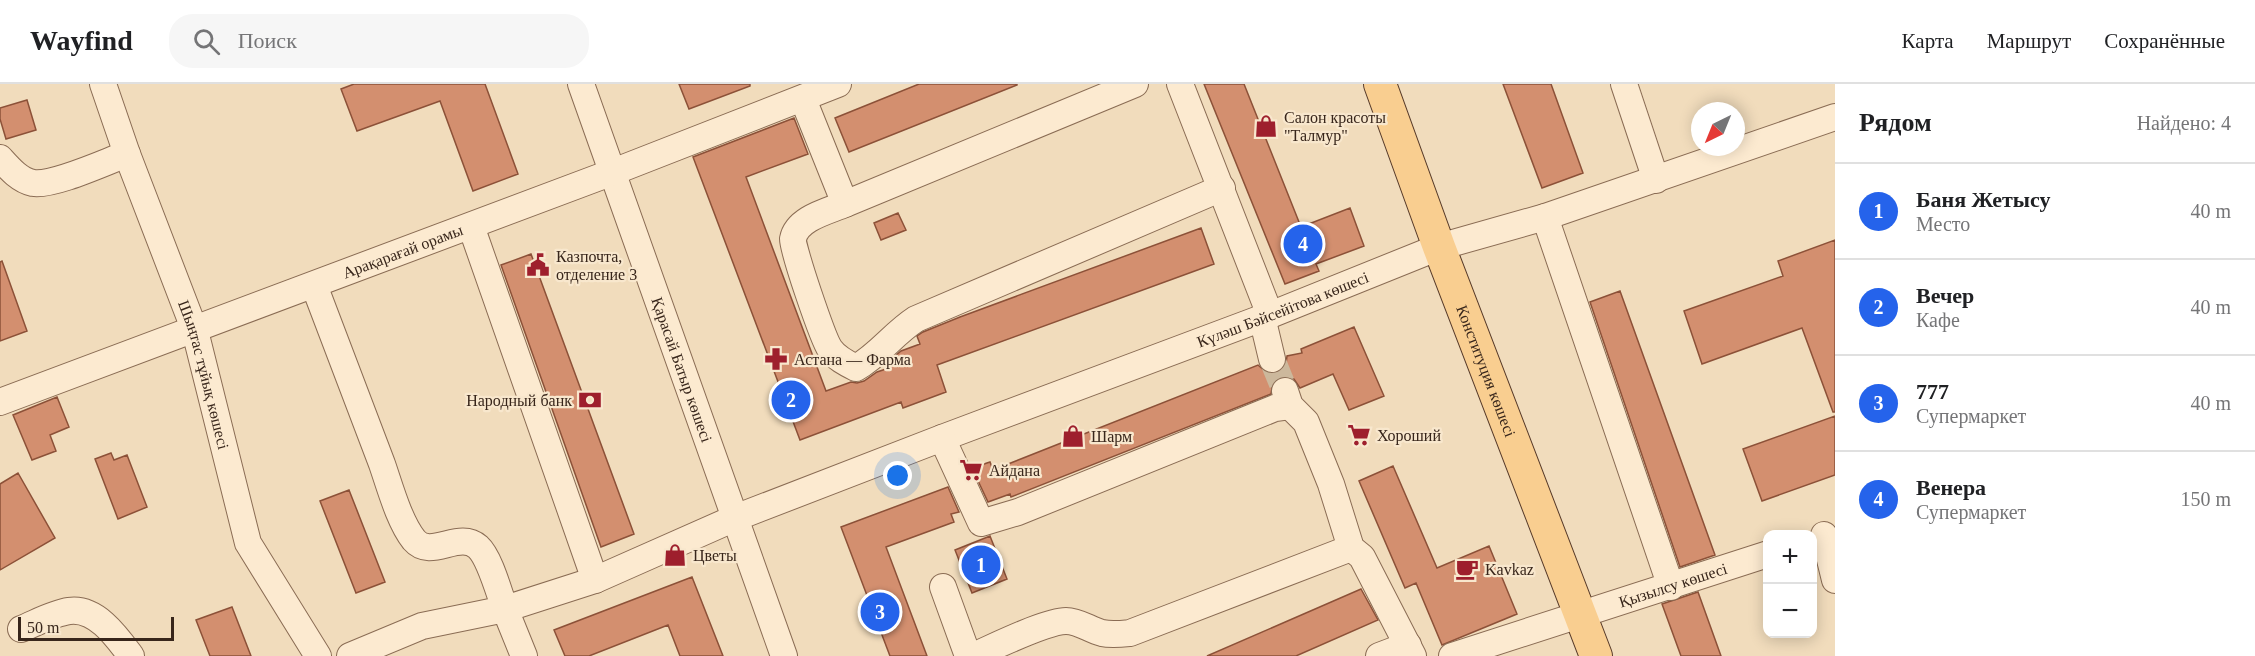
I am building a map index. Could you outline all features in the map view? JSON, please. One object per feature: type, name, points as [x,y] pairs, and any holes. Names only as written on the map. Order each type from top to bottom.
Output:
[{"type":"main road","name":"Конституция көшесі","points":[[1380,84],[1439,247],[1596,656]]},
{"type":"street","name":"Шыңтас тұйық көшесі","points":[[103,84],[127,154],[195,331],[248,543],[318,656]]},
{"type":"street","name":"Қарасай Батыр көшесі","points":[[581,84],[784,656]]},
{"type":"street","name":"Арақарағай орамы","points":[[0,402],[195,331],[838,84]]},
{"type":"street","points":[[1135,84],[808,220],[797,231],[793,240],[800,269],[830,349],[842,361],[856,368],[879,353],[900,329],[916,319],[1222,188]]},
{"type":"street","points":[[1180,84],[1222,188],[1266,316],[1272,359]]},
{"type":"street","points":[[1624,84],[1656,180]]},
{"type":"street","points":[[803,99],[845,204]]},
{"type":"street","name":"Күләш Бәйсейітова көшесі","points":[[350,656],[422,626],[505,609],[595,580],[735,518],[1266,316],[1439,247],[1545,217],[1835,117]]},
{"type":"street","points":[[0,158],[15,174],[32,183],[47,183],[127,154]]},
{"type":"street","points":[[1545,217],[1671,587]]},
{"type":"street","points":[[471,226],[595,580]]},
{"type":"street","points":[[314,285],[397,504],[410,532],[422,547],[467,541],[478,546],[485,557],[524,656]]},
{"type":"street","points":[[942,438],[981,523],[1018,512],[1275,408],[1287,399],[1306,422],[1331,484],[1352,548],[1362,556],[1410,651],[1379,656]]},
{"type":"street","points":[[1824,535],[1835,580]]},
{"type":"street","points":[[973,656],[1053,623],[1067,621],[1114,635],[1130,633],[1352,548]]},
{"type":"street","name":"Қызылсу көшесі","points":[[1452,656],[1763,555]]},
{"type":"street","points":[[943,587],[968,656]]},
{"type":"street","points":[[21,629],[67,611],[80,610],[105,624],[131,656]]},
{"type":"street","points":[[1099,632],[1108,656]]},
{"type":"building","points":[[354,84],[485,84],[518,174],[473,191],[440,101],[357,131],[341,89]]},
{"type":"building","points":[[679,84],[750,84],[750,86],[689,109]]},
{"type":"building","points":[[919,84],[1017,85],[849,152],[835,118]]},
{"type":"building","points":[[1204,84],[1244,84],[1301,227],[1350,208],[1364,246],[1316,264],[1319,271],[1285,284]]},
{"type":"building","points":[[1503,84],[1551,84],[1583,173],[1542,188]]},
{"type":"building","points":[[27,100],[36,130],[6,139],[0,119],[0,108]]},
{"type":"building","points":[[794,118],[808,154],[746,177],[826,391],[851,382],[864,381],[877,372],[889,368],[887,363],[901,351],[920,344],[917,336],[923,332],[1201,228],[1214,264],[937,365],[946,392],[903,408],[901,402],[800,440],[693,157]]},
{"type":"building","points":[[898,213],[906,230],[881,240],[874,223]]},
{"type":"building","points":[[1835,240],[1835,412],[1833,412],[1802,328],[1702,364],[1684,311],[1783,276],[1778,261]]},
{"type":"building","points":[[531,254],[634,534],[601,547],[501,265]]},
{"type":"building","points":[[2,261],[27,331],[0,341],[0,262]]},
{"type":"building","points":[[1620,291],[1715,555],[1680,567],[1590,302]]},
{"type":"building","points":[[1354,327],[1384,396],[1349,410],[1333,374],[1300,388],[1294,379],[1287,376],[1273,382],[1271,394],[1011,497],[1010,494],[988,502],[972,468],[990,462],[993,470],[1258,365],[1267,373],[1276,373],[1283,369],[1287,356],[1302,353],[1301,349]]},
{"type":"building","points":[[57,397],[69,427],[50,435],[56,451],[32,460],[13,415]]},
{"type":"building","points":[[1835,416],[1835,475],[1762,501],[1743,449]]},
{"type":"building","points":[[111,453],[114,460],[127,455],[147,507],[118,519],[95,459]]},
{"type":"building","points":[[1393,466],[1437,568],[1489,546],[1517,614],[1442,645],[1416,583],[1405,588],[1359,481]]},
{"type":"building","points":[[18,473],[55,538],[0,570],[0,484]]},
{"type":"building","points":[[948,487],[959,512],[951,514],[954,522],[886,547],[927,656],[890,656],[841,527]]},
{"type":"building","points":[[349,490],[385,582],[356,593],[320,501]]},
{"type":"building","points":[[990,536],[1007,579],[972,593],[955,550]]},
{"type":"building","points":[[692,577],[723,656],[680,656],[668,625],[589,656],[565,656],[554,630]]},
{"type":"building","points":[[1361,589],[1378,620],[1296,656],[1207,656]]},
{"type":"building","points":[[1698,592],[1721,656],[1681,656],[1662,604]]},
{"type":"building","points":[[232,607],[251,656],[210,656],[196,620]]},
{"type":"tunnel","points":[[1272,359],[1285,391]]},
{"type":"place","name":"Салон красоты \"Талмур\"","points":[[1266,126]]},
{"type":"place","name":"Венера","points":[[1303,244]]},
{"type":"place","name":"Казпочта, отделение 3","points":[[538,265]]},
{"type":"place","name":"Астана — Фарма","points":[[776,359]]},
{"type":"place","name":"Народный банк","points":[[590,400]]},
{"type":"place","name":"Вечер","points":[[791,400]]},
{"type":"place","name":"Хороший","points":[[1359,435]]},
{"type":"place","name":"Шарм","points":[[1073,436]]},
{"type":"place","name":"Айдана","points":[[971,470]]},
{"type":"place","name":"Цветы","points":[[675,555]]},
{"type":"place","name":"Баня Жетысу","points":[[981,565]]},
{"type":"place","name":"Kavkaz","points":[[1467,569]]},
{"type":"place","name":"777","points":[[880,612]]}]
